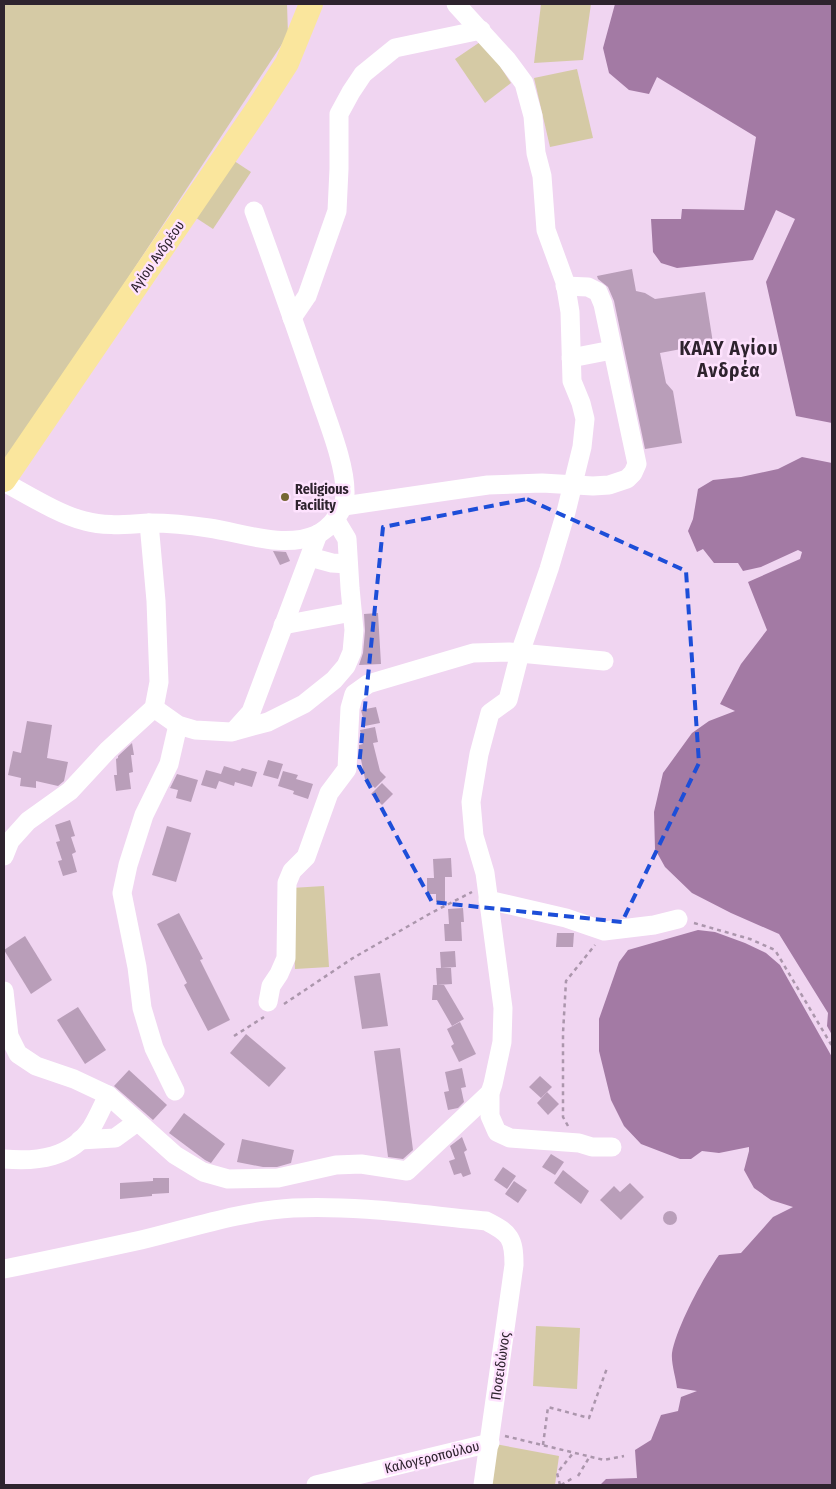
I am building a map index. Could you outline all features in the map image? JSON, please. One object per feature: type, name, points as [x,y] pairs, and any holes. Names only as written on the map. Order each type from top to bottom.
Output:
[{"type":"main road","name":"Αγίου Ανδρέου","points":[[4,481],[287,63],[298,40],[300,15],[311,4]]},
{"type":"street","points":[[456,4],[524,84],[533,116],[536,153],[542,176],[546,230],[565,286],[570,312],[572,381],[581,404],[584,419],[582,447],[549,569],[520,653],[508,700],[490,713],[479,754],[471,802],[474,836],[485,873],[503,1008],[502,1042],[490,1093],[490,1116],[497,1132],[510,1138],[579,1143],[592,1147],[612,1147]]},
{"type":"street","points":[[292,318],[307,296],[337,212],[339,114],[355,86],[363,74],[395,48],[480,30]]},
{"type":"street","points":[[234,731],[251,712],[318,534],[339,512],[345,494],[344,473],[254,210]]},
{"type":"street","points":[[339,512],[488,485],[609,485],[627,479],[633,473],[637,464],[603,304],[598,292],[588,288],[565,286]]},
{"type":"street","points":[[570,358],[612,350]]},
{"type":"street","points":[[4,481],[50,506],[85,521],[112,525],[149,523],[192,525],[271,540],[301,540],[318,534]]},
{"type":"street","points":[[154,708],[178,725],[195,730],[234,731],[268,722],[304,704],[334,680],[346,666],[352,652],[354,630],[347,539],[339,512]]},
{"type":"street","points":[[4,856],[10,841],[28,821],[70,792],[108,750],[154,708],[159,682],[156,601],[149,523]]},
{"type":"street","points":[[310,557],[332,563],[348,564]]},
{"type":"street","points":[[283,625],[352,612]]},
{"type":"street","points":[[271,1008],[270,986],[279,974],[286,958],[287,883],[292,871],[306,857],[328,793],[347,769],[350,708],[354,694],[368,684],[473,653],[520,653],[604,661]]},
{"type":"street","points":[[175,1091],[154,1048],[142,1008],[137,967],[122,893],[128,865],[144,815],[169,764],[178,725]]},
{"type":"street","points":[[487,893],[604,932],[678,919]]},
{"type":"street","points":[[4,991],[9,1036],[18,1054],[36,1066],[74,1079],[108,1095],[175,1155],[202,1172],[228,1179],[278,1178],[336,1165],[360,1164],[407,1171],[490,1093]]},
{"type":"street","points":[[4,1159],[49,1158],[64,1152],[80,1140],[92,1127],[108,1095]]},
{"type":"street","points":[[80,1140],[115,1138],[137,1122]]},
{"type":"street","name":"Ποσειδώνος","points":[[4,1269],[141,1240],[247,1214],[293,1208],[361,1209],[486,1221],[507,1234],[514,1247],[514,1265],[483,1485]]},
{"type":"street","name":"Καλογεροπούλου","points":[[316,1485],[491,1438]]},
{"type":"path","points":[[234,1036],[271,1008],[431,913],[487,893]]},
{"type":"path","points":[[678,919],[750,939],[775,950],[832,1046]]},
{"type":"path","points":[[579,1143],[563,1118],[563,1033],[566,981],[590,954],[604,932]]},
{"type":"path","points":[[543,1445],[548,1407],[589,1418],[607,1368]]},
{"type":"path","points":[[491,1438],[543,1445],[604,1460],[624,1456]]},
{"type":"path","points":[[573,1478],[560,1485],[557,1473],[574,1452]]},
{"type":"path","points":[[578,1476],[590,1456]]},
{"type":"highlighted area","points":[[527,499],[686,571],[699,763],[622,922],[432,902],[359,766],[383,527]]},
{"type":"shaded area","points":[[4,4],[287,4],[288,35],[4,466]]},
{"type":"shaded area","points":[[541,4],[591,4],[583,60],[534,63]]},
{"type":"shaded area","points":[[615,4],[832,4],[832,423],[796,416],[766,282],[795,219],[776,210],[753,260],[677,268],[661,263],[653,252],[651,219],[681,219],[682,209],[744,210],[756,137],[657,77],[649,94],[629,90],[609,73],[603,48]]},
{"type":"shaded area","points":[[483,40],[511,83],[485,103],[455,59]]},
{"type":"shaded area","points":[[577,69],[593,138],[550,147],[534,78]]},
{"type":"shaded area","points":[[219,151],[251,172],[213,229],[181,208]]},
{"type":"shaded area","points":[[802,457],[832,463],[832,1035],[827,1026],[828,1013],[779,934],[692,893],[665,867],[655,849],[654,812],[663,773],[692,733],[709,721],[735,711],[720,704],[741,664],[767,630],[748,582],[800,559],[802,552],[798,550],[761,567],[743,571],[738,563],[714,563],[703,549],[697,552],[688,531],[693,519],[698,489],[713,480],[741,477],[778,469]]},
{"type":"shaded area","points":[[324,886],[329,967],[295,969],[291,888]]},
{"type":"shaded area","points":[[698,930],[715,932],[745,943],[766,953],[780,965],[832,1057],[832,1485],[600,1485],[606,1479],[637,1478],[635,1450],[651,1440],[661,1415],[678,1411],[681,1397],[697,1391],[677,1388],[672,1353],[691,1302],[719,1255],[741,1253],[773,1217],[793,1207],[771,1200],[754,1188],[744,1170],[749,1147],[719,1153],[702,1151],[691,1159],[680,1159],[641,1144],[624,1126],[611,1100],[599,1051],[599,1019],[619,962],[628,950]]},
{"type":"shaded area","points":[[536,1326],[580,1328],[577,1389],[533,1386]]},
{"type":"shaded area","points":[[490,1443],[559,1456],[555,1485],[483,1485]]},
{"type":"building","points":[[632,269],[636,291],[645,293],[655,299],[705,292],[713,343],[660,353],[666,383],[673,391],[682,443],[645,449],[614,301],[608,287],[597,276]]},
{"type":"building","points":[[273,551],[286,552],[290,561],[280,565]]},
{"type":"building","points":[[378,613],[381,664],[359,665],[363,653],[364,614]]},
{"type":"building","points":[[376,707],[380,723],[365,726],[361,710]]},
{"type":"building","points":[[27,721],[52,725],[47,758],[68,762],[64,781],[58,786],[36,781],[36,788],[20,786],[21,778],[8,775],[13,751],[21,753]]},
{"type":"building","points":[[375,727],[378,742],[373,743],[380,771],[386,777],[375,788],[365,779],[359,745],[363,744],[360,730]]},
{"type":"building","points":[[132,743],[134,755],[131,755],[133,772],[129,773],[131,789],[116,791],[114,775],[117,775],[116,759]]},
{"type":"building","points":[[268,760],[283,764],[278,779],[263,775]]},
{"type":"building","points":[[224,766],[240,771],[242,768],[257,772],[252,787],[235,782],[234,786],[219,781],[216,789],[201,785],[206,770],[221,774]]},
{"type":"building","points":[[283,771],[298,775],[296,779],[313,784],[308,799],[293,794],[294,791],[278,786]]},
{"type":"building","points":[[177,774],[198,780],[191,802],[176,798],[178,790],[170,788]]},
{"type":"building","points":[[382,783],[393,794],[382,805],[371,794]]},
{"type":"building","points":[[70,820],[75,836],[71,837],[76,852],[72,854],[77,872],[63,876],[58,861],[62,860],[56,842],[60,841],[55,825]]},
{"type":"building","points":[[167,826],[191,833],[176,882],[152,875]]},
{"type":"building","points":[[451,858],[452,877],[445,877],[445,902],[436,902],[436,894],[427,894],[427,878],[434,878],[433,859]]},
{"type":"building","points":[[463,908],[464,922],[461,922],[462,941],[445,941],[444,924],[449,924],[448,909]]},
{"type":"building","points":[[179,913],[203,959],[200,960],[230,1020],[208,1031],[184,985],[187,983],[157,924]]},
{"type":"building","points":[[557,933],[574,933],[573,947],[556,947]]},
{"type":"building","points":[[25,936],[52,980],[31,994],[4,950]]},
{"type":"building","points":[[455,951],[456,967],[441,968],[440,952]]},
{"type":"building","points":[[436,968],[451,968],[452,984],[437,985]]},
{"type":"building","points":[[380,973],[388,1026],[362,1029],[354,976]]},
{"type":"building","points":[[433,985],[444,985],[464,1019],[452,1026],[437,1000],[432,1000]]},
{"type":"building","points":[[78,1007],[106,1050],[85,1064],[57,1020]]},
{"type":"building","points":[[460,1022],[476,1054],[459,1062],[451,1046],[454,1044],[447,1029]]},
{"type":"building","points":[[246,1034],[286,1068],[269,1087],[230,1053]]},
{"type":"building","points":[[400,1048],[413,1150],[403,1159],[388,1157],[374,1051]]},
{"type":"building","points":[[462,1068],[466,1087],[461,1088],[464,1102],[458,1108],[448,1110],[444,1092],[449,1091],[445,1072]]},
{"type":"building","points":[[129,1070],[167,1105],[153,1120],[114,1086]]},
{"type":"building","points":[[540,1076],[552,1087],[541,1098],[529,1087]]},
{"type":"building","points":[[547,1092],[559,1104],[548,1115],[537,1103]]},
{"type":"building","points":[[184,1113],[225,1144],[211,1163],[169,1133]]},
{"type":"building","points":[[462,1137],[467,1150],[464,1152],[471,1174],[463,1177],[461,1173],[454,1175],[449,1161],[455,1159],[450,1146]]},
{"type":"building","points":[[242,1139],[294,1150],[291,1163],[277,1167],[263,1167],[237,1162]]},
{"type":"building","points":[[551,1154],[564,1162],[555,1175],[542,1167]]},
{"type":"building","points":[[503,1167],[516,1176],[507,1189],[494,1180]]},
{"type":"building","points":[[563,1170],[589,1191],[581,1204],[554,1183]]},
{"type":"building","points":[[153,1178],[169,1178],[169,1193],[120,1199],[120,1183],[153,1181]]},
{"type":"building","points":[[514,1181],[527,1190],[518,1203],[505,1194]]},
{"type":"building","points":[[630,1183],[644,1197],[621,1220],[600,1200],[614,1186],[620,1192]]},
{"type":"building","points":[[670,1211],[675,1213],[677,1218],[675,1223],[670,1225],[665,1223],[663,1218],[665,1213]]},
{"type":"place","name":"Religious Facility","points":[[285,497]]},
{"type":"district","name":"ΚΑΑΥ Αγίου Ανδρέα","points":[[729,359]]}]
